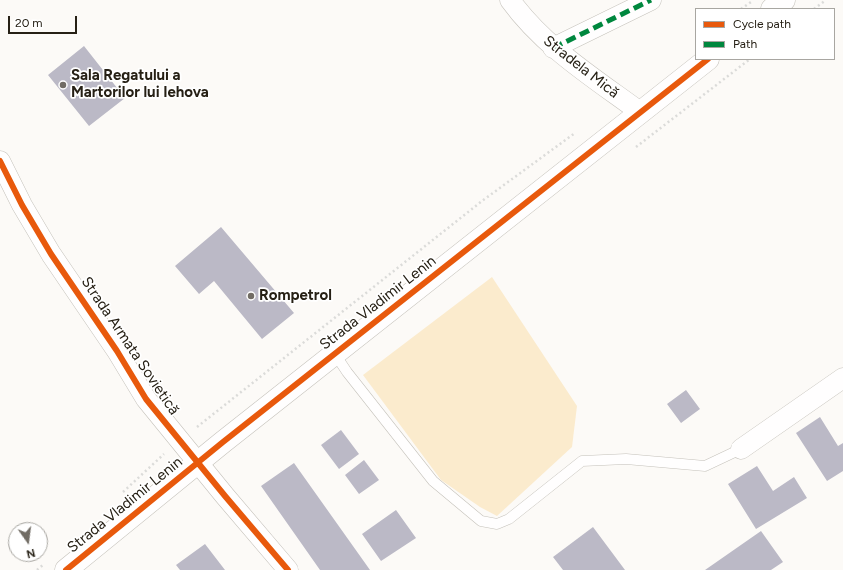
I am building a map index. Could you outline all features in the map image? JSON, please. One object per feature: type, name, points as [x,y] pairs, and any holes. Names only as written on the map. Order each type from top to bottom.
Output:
[{"type":"main road","points":[[773,8],[784,0]]},
{"type":"main road","name":"Strada Vladimir Lenin","points":[[69,567],[707,60]]},
{"type":"street","name":"Stradela Mică","points":[[510,0],[523,18],[553,48],[640,112]]},
{"type":"street","points":[[553,48],[651,0]]},
{"type":"street","name":"Strada Armata Sovietică","points":[[0,161],[22,205],[51,254],[117,351],[146,399],[288,570]]},
{"type":"street","points":[[741,449],[843,378]]},
{"type":"lane","points":[[335,354],[347,372],[433,481],[481,521],[497,524],[509,519],[582,462],[626,459],[705,466],[741,449]]},
{"type":"path","points":[[742,8],[752,0]]},
{"type":"path","points":[[815,8],[826,0]]},
{"type":"path","points":[[119,495],[180,440],[482,201],[577,131]]},
{"type":"shaded area","points":[[492,277],[577,406],[572,447],[497,516],[480,507],[441,480],[363,375]]},
{"type":"building","points":[[84,46],[125,98],[89,126],[48,75]]},
{"type":"building","points":[[221,227],[294,313],[262,339],[214,281],[199,294],[175,266]]},
{"type":"building","points":[[686,390],[700,409],[681,423],[667,404]]},
{"type":"building","points":[[820,417],[838,446],[843,443],[843,471],[827,481],[796,433]]},
{"type":"building","points":[[341,430],[359,454],[339,469],[321,445]]},
{"type":"building","points":[[364,460],[379,480],[359,494],[345,475]]},
{"type":"building","points":[[294,463],[370,570],[320,570],[261,486]]},
{"type":"building","points":[[757,466],[773,491],[794,477],[807,498],[756,529],[728,484]]},
{"type":"building","points":[[396,510],[416,538],[381,561],[362,534]]},
{"type":"building","points":[[593,527],[625,570],[563,570],[553,557]]},
{"type":"building","points":[[761,531],[783,562],[771,570],[705,570]]},
{"type":"building","points":[[205,544],[225,570],[180,570],[176,565]]},
{"type":"marked path","points":[[553,48],[651,0]]},
{"type":"cycle path","points":[[66,570],[223,442],[707,60]]},
{"type":"cycle path","points":[[0,161],[22,205],[51,254],[117,351],[146,399],[288,570]]},
{"type":"place","name":"Sala Regatului a Martorilor lui Iehova","points":[[63,85]]},
{"type":"place","name":"Rompetrol","points":[[251,296]]}]
